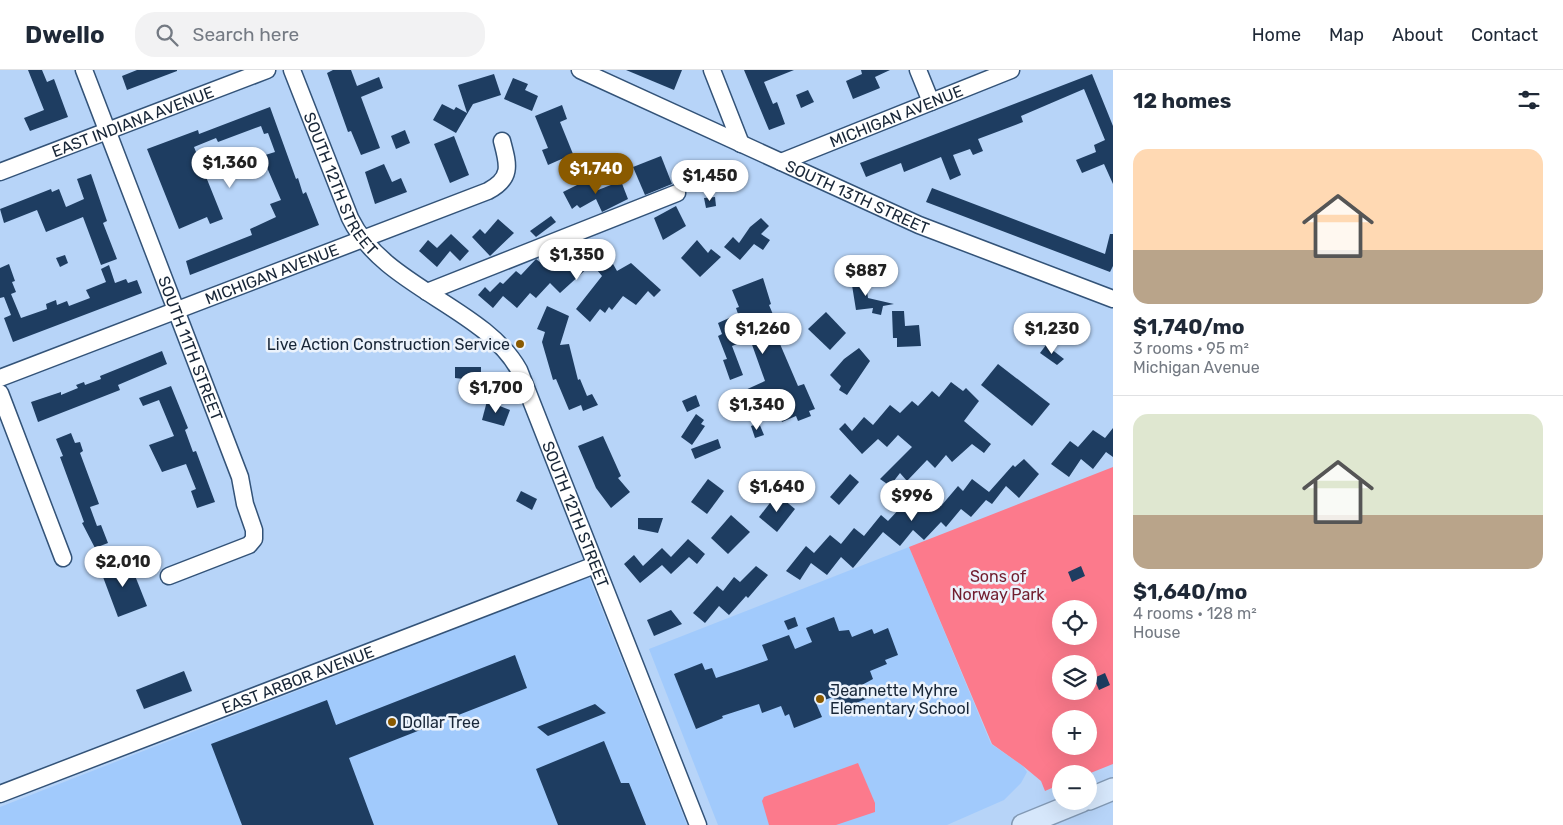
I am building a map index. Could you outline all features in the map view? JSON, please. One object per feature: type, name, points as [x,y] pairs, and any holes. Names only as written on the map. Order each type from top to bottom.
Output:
[{"type":"main road","points":[[1097,796],[1113,789]]},
{"type":"main road","points":[[1023,825],[1060,810]]},
{"type":"street","name":"SOUTH 11TH STREET","points":[[84,70],[240,477],[245,504],[255,534],[254,539],[248,545],[168,576]]},
{"type":"street","name":"EAST INDIANA AVENUE","points":[[0,172],[267,70]]},
{"type":"street","name":"SOUTH 12TH STREET","points":[[292,70],[350,218],[362,240],[376,254],[489,336],[516,364],[698,825]]},
{"type":"street","name":"SOUTH 13TH STREET","points":[[580,70],[927,228],[1113,299]]},
{"type":"street","points":[[712,70],[741,144]]},
{"type":"street","points":[[918,70],[931,102]]},
{"type":"street","name":"MICHIGAN AVENUE","points":[[781,162],[1011,70]]},
{"type":"street","name":"MICHIGAN AVENUE","points":[[0,378],[362,240],[495,187],[506,175],[507,167],[502,141]]},
{"type":"street","points":[[427,292],[678,193]]},
{"type":"street","points":[[0,393],[63,558]]},
{"type":"street","name":"EAST ARBOR AVENUE","points":[[0,794],[595,565]]},
{"type":"shaded area","name":"Jeannette Myhre Elementary School","points":[[909,547],[991,744],[1023,766],[1027,772],[1021,783],[1004,800],[947,825],[718,825],[649,649]]},
{"type":"shaded area","points":[[589,577],[687,825],[0,825],[0,807]]},
{"type":"green space","name":"Sons of Norway Park","points":[[1113,467],[1113,764],[1097,770],[1097,765],[1052,765],[1052,788],[1045,791],[1041,781],[992,744],[909,547]]},
{"type":"green space","points":[[858,763],[875,803],[875,812],[836,825],[769,825],[762,801],[764,797]]},
{"type":"building","points":[[28,70],[42,70],[47,82],[54,79],[68,117],[30,131],[24,118],[44,110]]},
{"type":"building","points":[[137,70],[177,71],[127,90],[122,76]]},
{"type":"building","points":[[333,70],[351,70],[357,86],[379,77],[383,88],[361,97],[380,148],[361,155],[351,131],[348,132],[327,73]]},
{"type":"building","points":[[626,70],[682,70],[674,90]]},
{"type":"building","points":[[744,70],[794,70],[764,82],[773,104],[777,102],[785,124],[769,130]]},
{"type":"building","points":[[861,70],[890,70],[875,77],[880,88],[853,99],[846,81],[862,74]]},
{"type":"building","points":[[494,74],[501,95],[473,104],[456,133],[433,120],[442,104],[454,110],[456,107],[467,113],[458,85]]},
{"type":"building","points":[[1092,74],[1113,126],[1113,184],[1104,164],[1082,173],[1076,160],[1096,152],[1094,145],[1105,140],[1084,89],[1021,116],[1023,122],[978,139],[983,151],[973,155],[970,149],[953,155],[961,175],[950,180],[941,157],[904,172],[901,163],[866,177],[860,163]]},
{"type":"building","points":[[513,78],[528,84],[525,90],[538,96],[532,111],[504,99]]},
{"type":"building","points":[[808,90],[814,102],[801,108],[796,95]]},
{"type":"building","points":[[562,105],[567,119],[560,122],[573,154],[548,165],[542,150],[548,148],[535,116]]},
{"type":"building","points":[[270,107],[296,179],[298,178],[303,194],[306,192],[319,225],[190,275],[186,261],[252,235],[250,229],[276,217],[270,204],[281,200],[262,156],[275,152],[268,133],[264,134],[261,126],[218,142],[216,138],[194,147],[223,219],[210,224],[207,217],[179,229],[147,149],[198,130],[199,134]]},
{"type":"building","points":[[405,130],[410,143],[396,149],[391,136]]},
{"type":"building","points":[[454,136],[469,175],[450,183],[434,144]]},
{"type":"building","points":[[661,156],[672,184],[645,195],[633,167]]},
{"type":"building","points":[[384,164],[392,182],[401,178],[407,192],[375,204],[365,172]]},
{"type":"building","points":[[91,174],[107,221],[103,223],[117,259],[101,265],[83,217],[46,232],[37,210],[4,223],[0,209],[51,189],[52,192],[59,189],[66,207],[84,199],[77,179]]},
{"type":"building","points":[[591,178],[598,190],[621,181],[628,199],[602,212],[596,199],[580,208],[577,205],[572,209],[563,192]]},
{"type":"building","points":[[932,188],[1105,254],[1110,234],[1113,234],[1113,266],[1110,272],[926,202]]},
{"type":"building","points":[[715,197],[716,206],[706,208],[704,198]]},
{"type":"building","points":[[676,206],[686,226],[663,240],[654,218]]},
{"type":"building","points":[[551,216],[556,222],[536,237],[530,231]]},
{"type":"building","points":[[761,218],[769,226],[761,234],[770,240],[763,250],[754,244],[740,260],[724,247],[733,237],[739,243],[750,227]]},
{"type":"building","points":[[498,219],[514,233],[490,256],[472,237],[480,229],[485,234]]},
{"type":"building","points":[[451,234],[469,251],[460,261],[450,251],[437,267],[419,251],[428,240],[437,248]]},
{"type":"building","points":[[599,239],[617,271],[631,263],[661,290],[654,297],[648,291],[636,305],[623,296],[612,310],[609,307],[605,313],[600,309],[590,322],[576,309],[602,276],[592,264],[560,293],[550,283],[536,298],[530,293],[517,308],[503,296],[493,308],[478,295],[485,287],[490,292],[500,282],[503,284],[516,271],[521,275],[536,259],[550,270],[585,240],[590,246]]},
{"type":"building","points":[[697,240],[708,253],[711,249],[721,257],[700,277],[681,258]]},
{"type":"building","points":[[65,255],[68,263],[60,267],[56,258]]},
{"type":"building","points":[[9,264],[15,281],[12,282],[16,292],[11,294],[21,318],[47,309],[46,304],[56,300],[57,305],[67,301],[69,306],[90,298],[86,290],[106,282],[101,269],[109,265],[115,283],[126,279],[128,283],[137,280],[142,293],[13,342],[4,318],[11,315],[4,297],[0,298],[0,268]]},
{"type":"building","points":[[865,277],[868,298],[894,304],[883,306],[881,315],[872,313],[873,308],[856,310],[851,279]]},
{"type":"building","points":[[763,278],[771,304],[769,305],[783,338],[779,339],[780,344],[798,386],[804,384],[815,409],[809,411],[811,416],[798,421],[796,416],[782,422],[775,404],[752,413],[743,391],[765,381],[750,339],[732,346],[743,375],[730,380],[723,360],[727,359],[718,336],[722,334],[718,323],[738,314],[736,308],[739,307],[732,290]]},
{"type":"building","points":[[547,306],[569,316],[560,345],[569,344],[578,380],[580,379],[587,396],[592,394],[598,405],[583,411],[581,405],[569,410],[556,379],[553,380],[542,342],[545,332],[537,329]]},
{"type":"building","points":[[892,311],[904,311],[905,326],[919,325],[921,346],[897,347],[897,338],[893,338]]},
{"type":"building","points":[[826,312],[846,333],[830,350],[808,329]]},
{"type":"building","points":[[1046,345],[1064,359],[1057,365],[1040,353]]},
{"type":"building","points":[[859,348],[870,361],[847,395],[839,390],[841,386],[830,375],[844,359]]},
{"type":"building","points":[[162,351],[167,364],[118,385],[120,390],[38,422],[31,402],[61,392],[61,395],[78,388],[76,385],[84,382],[85,385],[101,379],[100,376]]},
{"type":"building","points":[[998,364],[1050,404],[1032,426],[981,385]]},
{"type":"building","points":[[455,367],[481,367],[481,384],[514,393],[514,396],[472,396],[472,380],[455,378]]},
{"type":"building","points":[[951,382],[963,391],[966,388],[979,401],[964,421],[991,444],[984,453],[972,444],[952,462],[946,455],[935,468],[927,460],[907,481],[900,473],[890,486],[880,479],[912,447],[898,435],[887,447],[878,439],[862,454],[839,429],[845,423],[852,431],[864,417],[873,425],[890,405],[900,413],[912,401],[918,406],[932,391],[939,397]]},
{"type":"building","points":[[171,386],[188,428],[185,430],[193,452],[196,451],[215,502],[197,508],[191,491],[196,489],[186,464],[162,472],[149,445],[174,436],[159,400],[143,406],[139,398]]},
{"type":"building","points":[[696,395],[700,406],[687,412],[682,401]]},
{"type":"building","points":[[487,401],[510,410],[504,426],[482,420]]},
{"type":"building","points":[[696,414],[704,420],[701,424],[705,426],[692,445],[681,437]]},
{"type":"building","points":[[759,423],[764,435],[755,438],[751,426]]},
{"type":"building","points":[[1113,428],[1113,457],[1106,452],[1093,469],[1081,459],[1069,477],[1051,464],[1070,441],[1078,447],[1093,430],[1105,438]]},
{"type":"building","points":[[71,433],[75,443],[80,442],[83,451],[80,453],[99,504],[90,507],[97,526],[101,525],[108,543],[95,548],[82,523],[84,522],[60,457],[63,456],[56,439]]},
{"type":"building","points":[[603,436],[621,476],[618,478],[630,492],[611,508],[596,488],[578,446]]},
{"type":"building","points":[[718,439],[721,448],[695,459],[691,449]]},
{"type":"building","points":[[1024,459],[1039,474],[1019,498],[1006,486],[992,504],[986,500],[971,517],[961,509],[946,527],[941,522],[924,540],[913,530],[900,546],[883,532],[853,568],[841,557],[827,575],[811,563],[800,580],[786,571],[806,546],[814,553],[830,535],[841,544],[854,528],[864,536],[881,515],[888,521],[902,506],[911,515],[928,495],[941,506],[958,486],[963,491],[972,479],[989,492],[1013,465],[1015,467]]},
{"type":"building","points":[[850,474],[859,482],[839,505],[830,497]]},
{"type":"building","points":[[708,479],[724,491],[707,514],[691,502]]},
{"type":"building","points":[[521,491],[537,499],[532,510],[516,501]]},
{"type":"building","points":[[777,494],[795,509],[777,532],[759,517]]},
{"type":"building","points":[[731,515],[750,532],[728,554],[711,538]]},
{"type":"building","points":[[638,518],[663,518],[658,533],[638,529]]},
{"type":"building","points":[[688,539],[705,554],[697,564],[689,557],[671,574],[662,565],[640,583],[624,564],[634,555],[643,566],[662,548],[671,557]]},
{"type":"building","points":[[128,558],[147,606],[118,617],[100,569]]},
{"type":"building","points":[[756,566],[768,575],[748,598],[746,596],[729,615],[719,606],[705,623],[693,613],[717,586],[723,591],[734,577],[740,582]]},
{"type":"building","points":[[1081,566],[1085,576],[1072,582],[1068,572]]},
{"type":"building","points":[[671,610],[682,624],[654,636],[647,620]]},
{"type":"building","points":[[795,617],[798,626],[788,630],[784,621]]},
{"type":"building","points":[[834,617],[839,631],[849,630],[852,637],[872,629],[874,634],[888,628],[898,655],[885,660],[887,664],[870,671],[873,679],[860,686],[866,699],[839,710],[833,697],[816,703],[822,717],[794,728],[789,714],[785,716],[781,706],[762,713],[759,704],[722,716],[723,718],[696,729],[674,674],[702,663],[705,670],[712,668],[716,678],[740,670],[768,660],[762,645],[789,635],[795,649],[812,642],[806,628]]},
{"type":"building","points":[[515,655],[527,688],[349,758],[374,825],[242,825],[211,744],[327,700],[336,725]]},
{"type":"building","points":[[184,671],[192,691],[144,709],[136,690]]},
{"type":"building","points":[[1105,673],[1110,685],[1099,690],[1097,677]]},
{"type":"building","points":[[595,704],[606,713],[548,736],[537,727]]},
{"type":"building","points":[[604,741],[621,783],[629,783],[646,825],[558,825],[536,769]]},
{"type":"place","name":"Live Action Construction Service","points":[[520,344]]},
{"type":"place","name":"Jeannette Myhre Elementary School","points":[[820,699]]},
{"type":"place","name":"Dollar Tree","points":[[392,722]]}]
